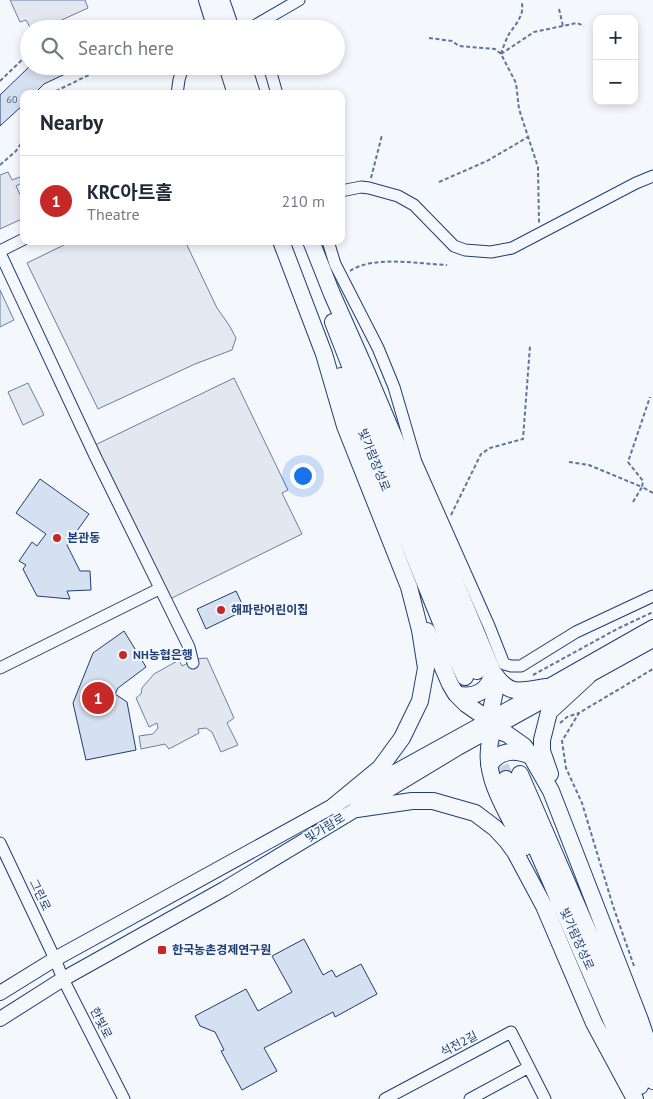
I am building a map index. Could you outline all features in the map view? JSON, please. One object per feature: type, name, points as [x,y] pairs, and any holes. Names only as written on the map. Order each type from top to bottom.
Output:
[{"type":"highway","points":[[207,0],[213,20]]},
{"type":"highway","points":[[221,0],[227,20]]},
{"type":"highway","points":[[230,75],[235,90]]},
{"type":"highway","points":[[246,75],[251,90]]},
{"type":"highway","points":[[283,245],[324,354],[345,426],[450,684],[456,694],[466,704],[514,739],[531,756],[551,791],[653,1058]]},
{"type":"highway","name":"빛가람장성로","points":[[291,245],[358,420],[478,674]]},
{"type":"highway","name":"빛가람장성로","points":[[305,245],[379,440],[478,674]]},
{"type":"highway","points":[[313,245],[367,373],[478,674],[495,691],[489,743],[489,765],[495,787],[528,853],[544,906]]},
{"type":"highway","points":[[334,806],[380,768],[402,738],[420,701],[426,668],[420,630],[409,587]]},
{"type":"highway","points":[[456,694],[469,696],[481,692],[491,682],[478,674]]},
{"type":"highway","points":[[478,674],[508,689],[518,691],[546,687]]},
{"type":"highway","points":[[551,791],[552,781],[542,751],[544,730],[549,712],[588,676]]},
{"type":"highway","points":[[489,765],[493,759],[505,752],[514,751],[531,756]]},
{"type":"highway","name":"빛가람장성로","points":[[646,1099],[513,776],[653,1082]]},
{"type":"highway","points":[[357,809],[412,801],[433,801],[474,813],[495,828],[515,852],[544,906],[594,1023],[635,1099]]},
{"type":"main road","name":"빛가람로","points":[[0,1019],[63,979],[224,889],[357,809],[492,724],[546,687],[653,627]]},
{"type":"main road","name":"빛가람로","points":[[0,993],[55,959],[212,871],[492,724],[588,676],[653,640]]},
{"type":"street","points":[[266,20],[299,0]]},
{"type":"street","points":[[178,90],[180,75]]},
{"type":"street","points":[[272,75],[276,90]]},
{"type":"street","points":[[345,190],[361,187],[398,196],[414,205],[454,246],[465,250],[491,252],[512,248],[653,176]]},
{"type":"street","points":[[20,241],[0,252],[159,588],[190,647],[193,664]]},
{"type":"street","points":[[329,245],[340,274],[378,348],[394,387],[416,462],[504,664],[521,666],[576,632],[653,596]]},
{"type":"street","points":[[0,668],[159,588]]},
{"type":"street","name":"그린로","points":[[0,843],[55,959]]},
{"type":"street","name":"한빛로","points":[[55,959],[63,979],[124,1099]]},
{"type":"street","name":"석전2길","points":[[385,1099],[512,1032],[545,1099]]},
{"type":"street","points":[[472,1098],[529,1067]]},
{"type":"path","points":[[501,54],[524,9],[521,1]]},
{"type":"path","points":[[559,8],[563,26]]},
{"type":"path","points":[[501,54],[534,32],[577,23],[584,26]]},
{"type":"path","points":[[428,38],[452,40],[459,46],[495,49],[501,54],[516,83],[519,109],[538,167],[540,234]]},
{"type":"path","points":[[0,81],[20,62]]},
{"type":"path","points":[[58,90],[89,75]]},
{"type":"path","points":[[369,188],[382,135]]},
{"type":"path","points":[[439,182],[486,161],[528,137]]},
{"type":"path","points":[[0,165],[20,145]]},
{"type":"path","points":[[340,274],[361,264],[374,261],[447,265]]},
{"type":"path","points":[[445,526],[481,454],[490,448],[523,439],[530,346]]},
{"type":"path","points":[[633,502],[642,487],[643,481],[628,462],[650,398]]},
{"type":"path","points":[[570,462],[589,466],[642,487],[653,494]]},
{"type":"path","points":[[544,730],[551,730],[567,717],[579,713],[653,669]]},
{"type":"path","points":[[579,713],[562,741],[566,768],[582,803],[613,906],[636,972]]},
{"type":"shaded area","points":[[10,0],[85,0],[88,8],[62,20],[20,20],[20,22]]},
{"type":"shaded area","points":[[8,172],[12,180],[20,177],[20,184],[16,186],[20,194],[20,220],[0,229],[0,175]]},
{"type":"shaded area","points":[[64,245],[187,245],[217,308],[236,338],[232,350],[195,364],[98,409],[27,263]]},
{"type":"shaded area","points":[[0,290],[14,320],[0,327]]},
{"type":"shaded area","points":[[234,378],[288,490],[282,493],[302,534],[168,600],[93,446]]},
{"type":"shaded area","points":[[28,383],[44,415],[23,425],[8,392]]},
{"type":"shaded area","points":[[207,658],[234,718],[227,723],[238,745],[221,752],[212,732],[206,728],[198,729],[199,733],[169,749],[165,744],[141,749],[139,736],[153,734],[158,728],[157,723],[149,727],[136,698],[141,694],[142,688],[154,674],[179,660],[182,666],[196,659]]},
{"type":"building","points":[[21,75],[63,75],[44,84],[38,90],[20,90],[20,108],[0,126],[0,95]]},
{"type":"building","name":"본관동","points":[[40,479],[89,514],[67,545],[80,571],[90,571],[91,590],[67,591],[70,599],[37,596],[23,569],[26,565],[19,561],[32,542],[37,546],[46,534],[16,513]]},
{"type":"building","name":"해파란어린이집","points":[[236,591],[245,610],[206,629],[197,609]]},
{"type":"building","points":[[124,631],[146,667],[118,688],[115,694],[127,702],[136,750],[86,760],[73,703],[93,653]]},
{"type":"building","points":[[304,939],[323,975],[332,970],[336,977],[361,964],[377,994],[335,1017],[333,1012],[264,1048],[277,1071],[242,1090],[221,1051],[224,1050],[215,1032],[200,1026],[195,1016],[246,989],[258,1011],[292,992],[272,956]]},
{"type":"tunnel","points":[[492,744],[506,779]]},
{"type":"place","name":"본관동","points":[[57,538]]},
{"type":"place","name":"해파란어린이집","points":[[221,610]]},
{"type":"place","name":"NH농협은행","points":[[123,655]]},
{"type":"place","name":"KRC아트홀","points":[[98,698]]},
{"type":"place","name":"한국농촌경제연구원","points":[[162,950]]}]
